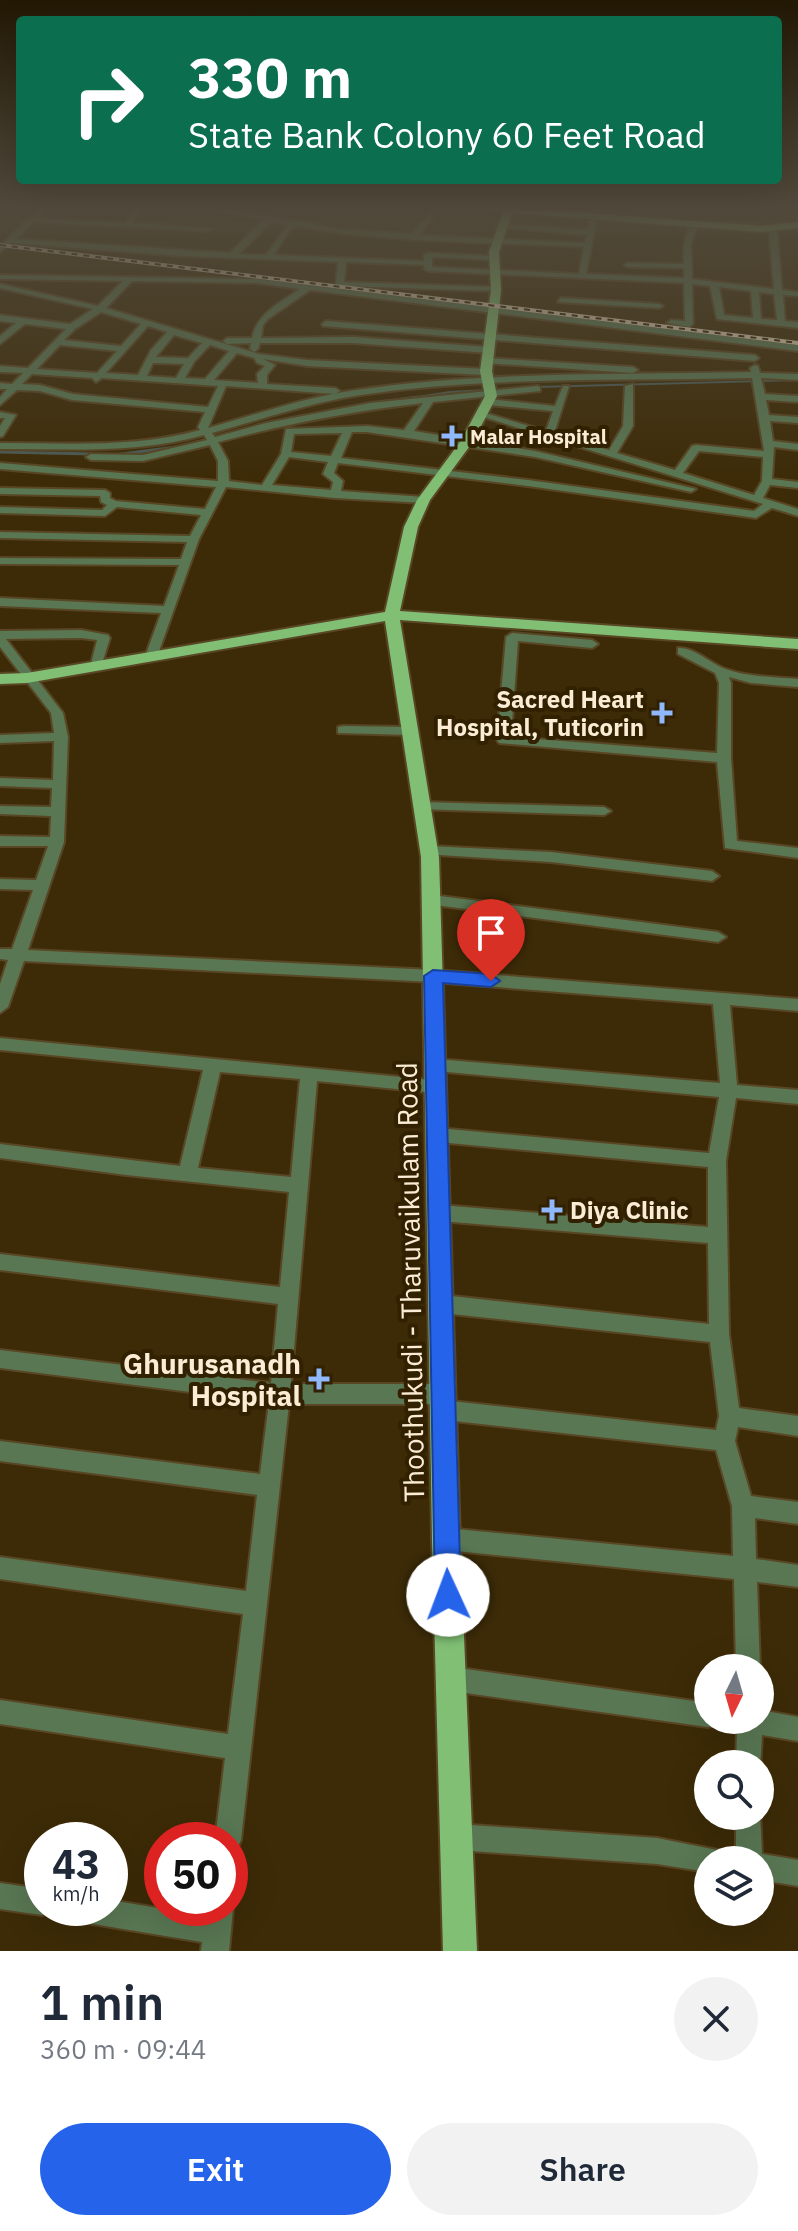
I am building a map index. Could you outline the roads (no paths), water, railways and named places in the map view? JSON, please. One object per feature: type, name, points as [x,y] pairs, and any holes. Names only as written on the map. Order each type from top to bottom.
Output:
[{"type":"main road","points":[[392,615],[411,527],[424,500],[466,443],[482,415],[495,298]]},
{"type":"main road","points":[[0,679],[27,678],[392,615],[798,644]]},
{"type":"main road","name":"Thoothukudi - Tharuvaikulam Road","points":[[392,615],[429,851],[432,900],[446,1539],[460,1951]]},
{"type":"street","points":[[64,298],[235,350],[307,363],[566,388],[798,377]]},
{"type":"street","points":[[0,402],[72,327],[111,298]]},
{"type":"street","points":[[263,386],[262,374],[271,365],[260,361],[255,355],[259,325],[265,317],[292,298]]},
{"type":"street","points":[[406,298],[798,348]]},
{"type":"street","points":[[494,307],[558,310],[683,325],[689,324],[690,298]]},
{"type":"street","points":[[717,298],[720,317]]},
{"type":"street","points":[[756,298],[757,320]]},
{"type":"street","points":[[779,298],[781,323]]},
{"type":"street","points":[[558,310],[561,300],[659,306]]},
{"type":"street","points":[[690,320],[720,320],[720,317],[798,325]]},
{"type":"street","points":[[0,318],[72,327]]},
{"type":"street","points":[[1,339],[23,321]]},
{"type":"street","points":[[326,324],[755,358]]},
{"type":"street","points":[[79,398],[145,325]]},
{"type":"street","points":[[141,378],[160,342],[172,332]]},
{"type":"street","points":[[526,363],[529,339]]},
{"type":"street","points":[[206,340],[353,340],[488,380],[559,409]]},
{"type":"street","points":[[179,380],[206,340]]},
{"type":"street","points":[[56,342],[123,349]]},
{"type":"street","points":[[757,343],[757,379],[769,450],[767,481],[757,499]]},
{"type":"street","points":[[207,383],[235,350]]},
{"type":"street","points":[[642,350],[642,375]]},
{"type":"street","points":[[149,360],[190,361]]},
{"type":"street","points":[[0,446],[135,446],[210,436],[370,406],[429,400],[526,363],[642,375]]},
{"type":"street","points":[[0,369],[356,393],[488,380],[642,375],[757,379],[798,384]]},
{"type":"street","points":[[152,654],[194,539],[223,484],[227,469],[204,423],[223,384]]},
{"type":"street","points":[[0,386],[40,388],[57,395],[79,398],[212,410]]},
{"type":"street","points":[[613,452],[628,426],[630,386]]},
{"type":"street","points":[[549,435],[566,388]]},
{"type":"street","points":[[0,454],[143,458],[356,393]]},
{"type":"street","points":[[761,397],[798,399]]},
{"type":"street","points":[[407,433],[429,400]]},
{"type":"street","points":[[0,415],[11,415],[0,434]]},
{"type":"street","points":[[482,415],[613,452],[798,513]]},
{"type":"street","points":[[764,418],[798,420]]},
{"type":"street","points":[[335,495],[338,481],[328,474],[348,430]]},
{"type":"street","points":[[265,488],[286,454],[289,431],[348,430],[407,433],[466,443],[636,475],[691,489]]},
{"type":"street","points":[[677,474],[696,448],[769,450],[798,447]]},
{"type":"street","points":[[286,454],[756,515],[770,504]]},
{"type":"street","points":[[624,496],[643,462]]},
{"type":"street","points":[[0,466],[424,500]]},
{"type":"street","points":[[767,481],[798,485]]},
{"type":"street","points":[[0,491],[105,493],[105,500],[114,504],[207,512]]},
{"type":"street","points":[[0,510],[105,513],[114,504]]},
{"type":"street","points":[[0,535],[194,539]]},
{"type":"street","points":[[0,561],[185,562]]},
{"type":"street","points":[[0,602],[166,610]]},
{"type":"street","points":[[0,1007],[57,842],[61,737],[57,713],[2,645],[81,634],[104,638],[97,664]]},
{"type":"street","points":[[592,644],[512,637],[504,740],[724,758]]},
{"type":"street","points":[[682,651],[720,671],[751,679],[798,683]]},
{"type":"street","points":[[720,671],[725,683],[724,758],[730,845],[798,853]]},
{"type":"street","points":[[343,730],[410,731]]},
{"type":"street","points":[[0,739],[61,737]]},
{"type":"street","points":[[0,782],[59,784]]},
{"type":"street","points":[[422,806],[553,807],[604,811]]},
{"type":"street","points":[[0,810],[59,812]]},
{"type":"street","points":[[0,841],[57,842]]},
{"type":"street","points":[[429,851],[551,857],[712,876]]},
{"type":"street","points":[[0,884],[43,885]]},
{"type":"street","points":[[432,900],[718,937]]},
{"type":"street","points":[[0,954],[433,976],[798,1005]]},
{"type":"street","points":[[721,999],[729,1091],[717,1161],[719,1334],[730,1416],[724,1441],[743,1506],[748,1654]]},
{"type":"street","points":[[0,1044],[309,1076],[436,1076],[798,1097]]},
{"type":"street","points":[[187,1174],[213,1066]]},
{"type":"street","points":[[230,1822],[280,1394],[309,1076]]},
{"type":"street","points":[[438,1135],[717,1161]]},
{"type":"street","points":[[0,1151],[299,1185]]},
{"type":"street","points":[[440,1213],[718,1236]]},
{"type":"street","points":[[0,1262],[289,1297]]},
{"type":"street","points":[[442,1304],[719,1334]]},
{"type":"street","points":[[0,1359],[280,1394],[444,1402],[724,1441]]},
{"type":"street","points":[[730,1416],[798,1426]]},
{"type":"street","points":[[0,1451],[270,1486]]},
{"type":"street","points":[[743,1506],[798,1513]]},
{"type":"street","points":[[446,1539],[798,1576]]},
{"type":"street","points":[[0,1568],[256,1604]]},
{"type":"street","points":[[452,1679],[694,1713]]},
{"type":"street","points":[[0,1712],[239,1748]]},
{"type":"street","points":[[774,1725],[798,1729]]},
{"type":"street","points":[[457,1837],[657,1851],[694,1857]]},
{"type":"street","points":[[774,1869],[798,1873]]},
{"type":"street","points":[[0,1896],[24,1899]]},
{"type":"street","points":[[128,1916],[217,1930]]},
{"type":"waterway","points":[[536,387],[798,380]]},
{"type":"waterway","points":[[410,398],[450,392],[523,388]]},
{"type":"waterway","points":[[410,398],[418,397]]},
{"type":"waterway","points":[[381,402],[410,398]]},
{"type":"waterway","points":[[404,399],[410,398]]},
{"type":"waterway","points":[[286,419],[341,409]]},
{"type":"waterway","points":[[114,455],[184,446],[212,438]]},
{"type":"waterway","points":[[0,452],[94,454]]},
{"type":"railway","points":[[432,298],[798,343]]},
{"type":"place","name":"Malar Hospital","points":[[452,436]]},
{"type":"place","name":"Sacred Heart Hospital, Tuticorin","points":[[662,713]]},
{"type":"place","name":"Diya Clinic","points":[[552,1210]]},
{"type":"place","name":"Ghurusanadh Hospital","points":[[319,1379]]}]
